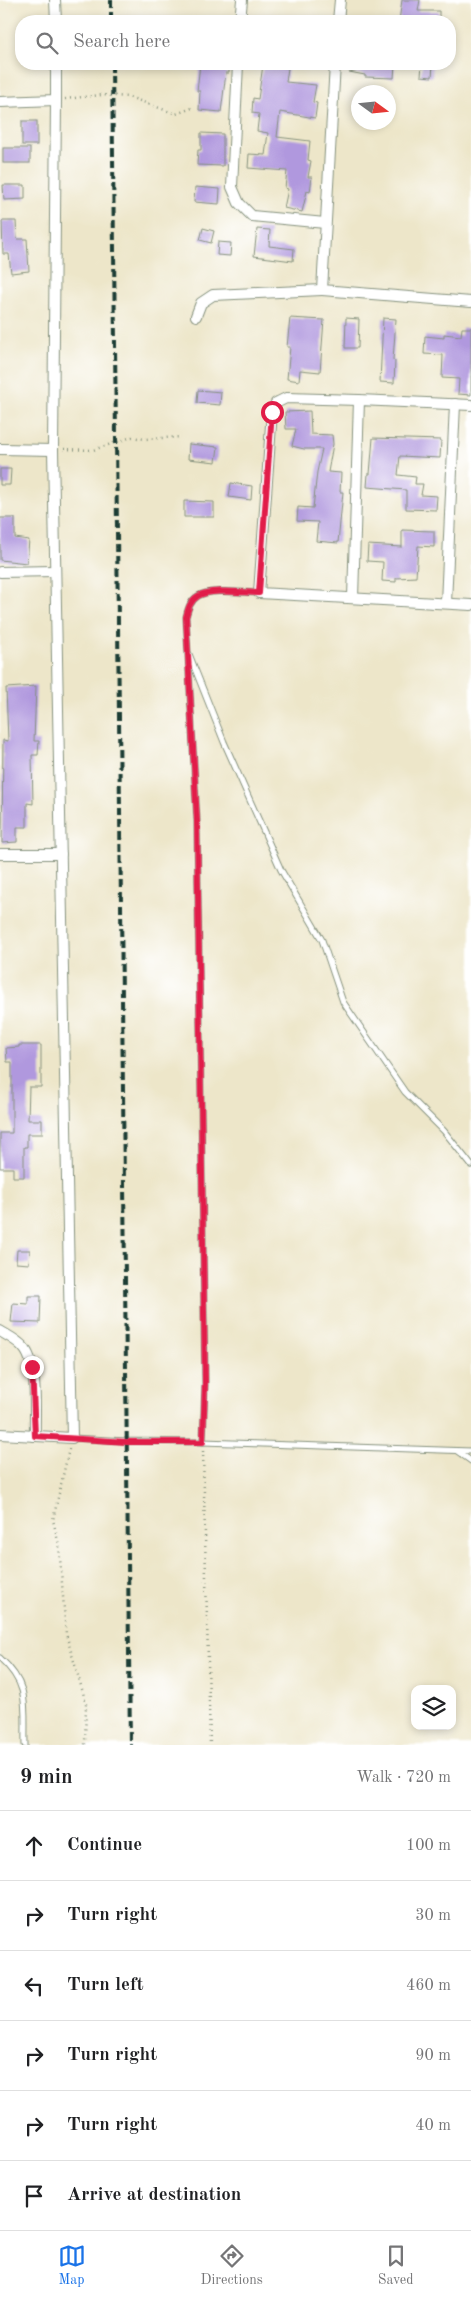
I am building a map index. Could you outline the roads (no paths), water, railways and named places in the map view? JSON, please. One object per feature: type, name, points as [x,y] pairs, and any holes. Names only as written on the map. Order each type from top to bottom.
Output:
[{"type":"street","points":[[55,0],[56,15]]},
{"type":"street","points":[[241,15],[242,0]]},
{"type":"street","points":[[339,15],[340,0]]},
{"type":"street","points":[[0,1434],[72,1438],[53,450],[56,70]]},
{"type":"street","points":[[238,70],[232,187],[239,203],[252,216],[325,223]]},
{"type":"street","points":[[322,290],[335,70]]},
{"type":"street","points":[[0,102],[56,100]]},
{"type":"street","points":[[196,316],[201,303],[213,296],[322,290],[471,302]]},
{"type":"street","points":[[471,405],[286,398],[276,403],[272,412],[259,593],[471,605]]},
{"type":"street","points":[[353,598],[359,400]]},
{"type":"street","points":[[446,603],[455,404]]},
{"type":"street","points":[[0,449],[53,450]]},
{"type":"street","points":[[0,572],[55,571]]},
{"type":"street","points":[[0,854],[61,854]]},
{"type":"street","points":[[0,1332],[23,1346],[30,1356],[35,1436]]},
{"type":"lane","points":[[203,1442],[205,1383],[197,821],[195,746],[186,617],[189,605],[198,596],[217,592],[259,593]]},
{"type":"lane","points":[[187,649],[224,742],[281,870],[322,940],[343,1002],[405,1092],[444,1131],[471,1164]]},
{"type":"lane","points":[[72,1438],[127,1442],[203,1442],[471,1451]]},
{"type":"lane","points":[[456,1450],[471,1461]]},
{"type":"lane","points":[[0,1658],[15,1674],[23,1691],[25,1745]]},
{"type":"railway","points":[[111,0],[111,15]]},
{"type":"railway","points":[[112,70],[130,1745]]}]
